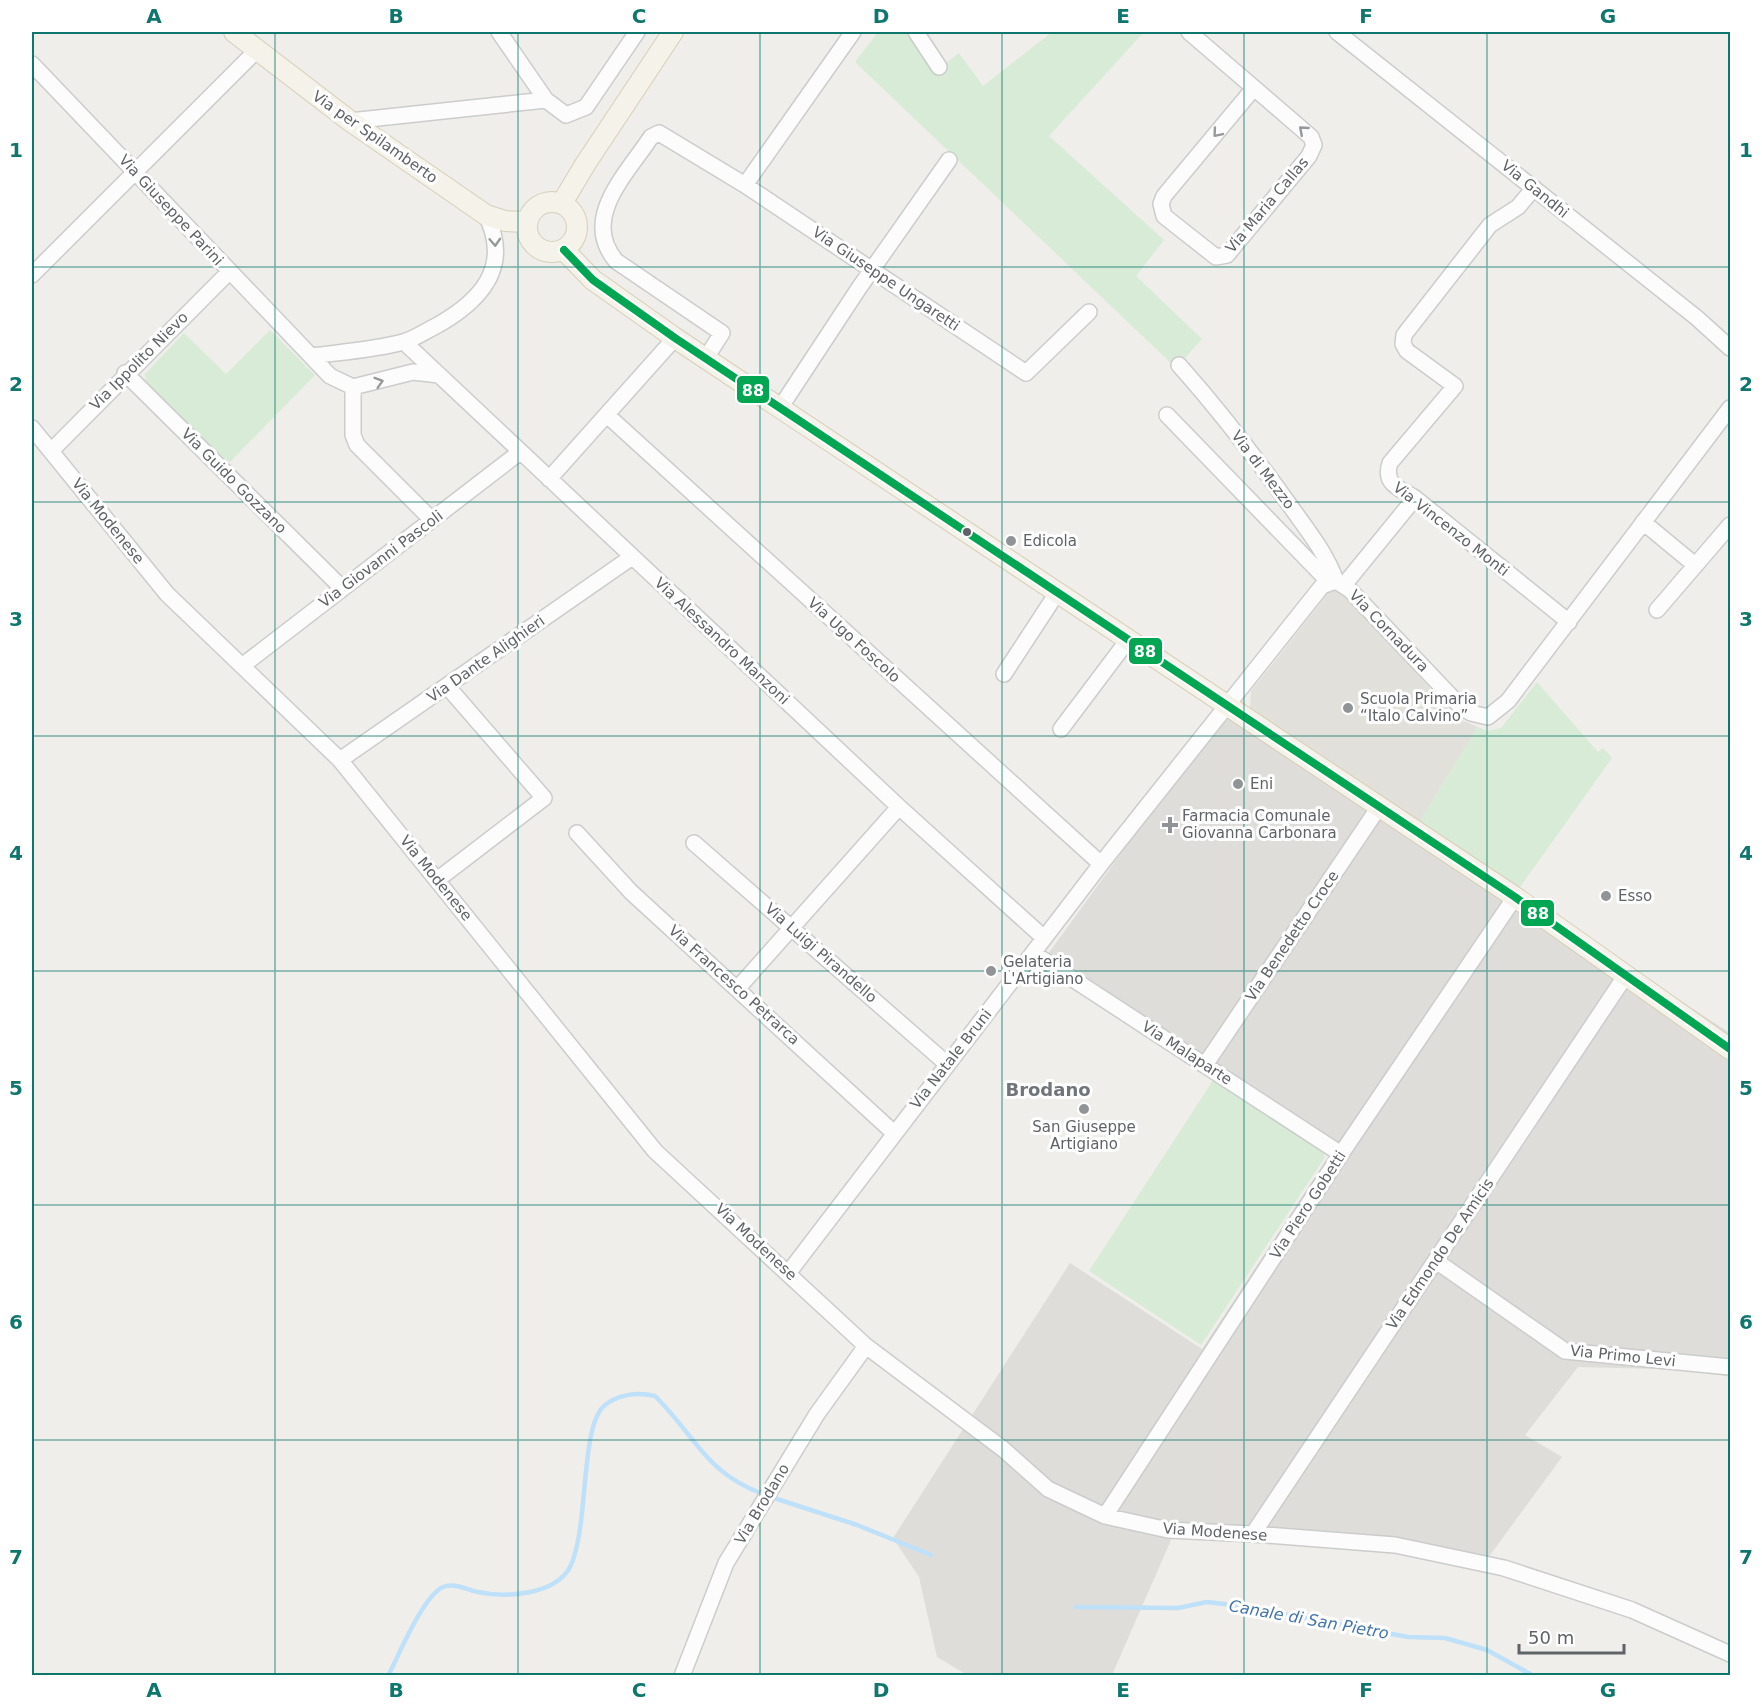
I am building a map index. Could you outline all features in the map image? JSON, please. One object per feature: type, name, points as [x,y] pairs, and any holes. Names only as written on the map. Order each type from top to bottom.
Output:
[{"type":"main road","name":"Via per Spilamberto","points":[[234,32],[350,121],[486,215],[505,221],[527,222]]},
{"type":"main road","points":[[562,203],[673,32]]},
{"type":"main road","points":[[555,201],[562,203],[570,209],[578,226],[576,235],[564,249],[556,252],[540,250],[529,238],[527,222],[529,215],[540,204],[555,201]]},
{"type":"main road","points":[[564,249],[593,280],[675,338],[1515,897],[1731,1048]]},
{"type":"street","points":[[499,32],[546,100],[566,115],[586,107],[637,32]]},
{"type":"street","points":[[745,185],[853,32]]},
{"type":"street","points":[[915,32],[939,67]]},
{"type":"street","name":"Via Maria Callas","points":[[1189,32],[1311,137],[1313,150],[1227,255],[1215,257],[1164,216],[1161,204],[1164,196],[1254,88]]},
{"type":"street","name":"Via Gandhi","points":[[1337,32],[1697,318],[1731,348]]},
{"type":"street","points":[[32,275],[256,50]]},
{"type":"street","name":"Via Giuseppe Parini","points":[[33,69],[137,172],[229,272],[330,376],[353,387]]},
{"type":"street","points":[[350,121],[546,100]]},
{"type":"street","name":"Via Giuseppe Ungaretti","points":[[706,357],[722,333],[616,261],[604,244],[601,223],[603,212],[651,137],[659,134],[745,185],[1026,373],[1089,312]]},
{"type":"street","points":[[780,408],[872,269],[949,159]]},
{"type":"street","name":"Via Vincenzo Monti","points":[[1534,189],[1518,207],[1490,225],[1404,334],[1403,344],[1407,351],[1455,386],[1389,463],[1387,476],[1389,482],[1415,498],[1569,622]]},
{"type":"street","points":[[311,356],[404,342],[462,310],[483,288],[492,271],[496,234],[486,215]]},
{"type":"street","name":"Via Ippolito Nievo","points":[[51,451],[125,373],[229,272]]},
{"type":"street","points":[[549,479],[608,416],[675,338]]},
{"type":"street","name":"Via Alessandro Manzoni","points":[[404,342],[899,807],[1044,938]]},
{"type":"street","name":"Via di Mezzo","points":[[1179,365],[1279,489],[1328,559],[1336,583]]},
{"type":"street","points":[[432,520],[357,445],[353,435],[353,387],[413,372],[439,375]]},
{"type":"street","name":"Via Guido Gozzano","points":[[125,373],[342,588]]},
{"type":"street","name":"Via Cornadura","points":[[1336,583],[1462,708],[1479,716],[1488,717],[1508,701],[1731,408]]},
{"type":"street","points":[[1167,415],[1336,583]]},
{"type":"street","name":"Via Ugo Foscolo","points":[[608,416],[1101,864]]},
{"type":"street","name":"Via Modenese","points":[[32,428],[167,594],[340,760],[656,1151],[789,1272],[866,1346],[1003,1449],[1048,1489],[1104,1516],[1168,1530],[1253,1533],[1395,1545],[1504,1568],[1632,1610],[1731,1654]]},
{"type":"street","name":"Via Giovanni Pascoli","points":[[242,666],[520,452]]},
{"type":"street","points":[[1227,705],[1308,603],[1336,583],[1415,498]]},
{"type":"street","points":[[1643,522],[1695,565]]},
{"type":"street","points":[[1657,610],[1731,525]]},
{"type":"street","name":"Via Dante Alighieri","points":[[340,760],[632,557]]},
{"type":"street","points":[[1004,674],[1057,593]]},
{"type":"street","points":[[1061,729],[1128,640]]},
{"type":"street","points":[[437,880],[544,798],[447,686]]},
{"type":"street","name":"Via Natale Bruni","points":[[789,1272],[1101,864],[1227,705]]},
{"type":"street","points":[[738,988],[899,807]]},
{"type":"street","name":"Via Benedetto Croce","points":[[1205,1065],[1378,807]]},
{"type":"street","name":"Via Francesco Petrarca","points":[[577,833],[631,892],[894,1133]]},
{"type":"street","name":"Via Luigi Pirandello","points":[[694,843],[792,926],[947,1064]]},
{"type":"street","name":"Via Piero Gobetti","points":[[1104,1516],[1341,1154],[1515,897]]},
{"type":"street","name":"Via Malaparte","points":[[1033,953],[1341,1154]]},
{"type":"street","name":"Via Edmondo De Amicis","points":[[1253,1533],[1626,975]]},
{"type":"street","name":"Via Primo Levi","points":[[1436,1261],[1565,1351],[1731,1367]]},
{"type":"street","name":"Via Brodano","points":[[682,1676],[726,1563],[817,1414],[866,1346]]},
{"type":"shaded area","name":"Scuola Primaria “Italo Calvino”","points":[[1342,591],[1457,718],[1478,727],[1418,824],[1250,711],[1251,691],[1329,592]]},
{"type":"shaded area","points":[[1228,706],[1730,1033],[1730,1377],[1695,1370],[1578,1367],[1525,1435],[1562,1457],[1485,1562],[1316,1541],[1175,1531],[1112,1675],[969,1676],[937,1657],[919,1577],[893,1538],[1070,1263],[1202,1349],[1330,1154],[1040,965]]},
{"type":"green space","points":[[878,32],[907,32],[935,71],[959,53],[983,86],[1052,32],[1144,32],[1049,136],[1164,240],[1136,276],[1202,339],[1176,368],[855,62]]},
{"type":"green space","points":[[270,330],[315,375],[229,463],[146,382],[145,374],[184,333],[226,374]]},
{"type":"green space","points":[[1537,682],[1598,752],[1603,748],[1612,758],[1518,890],[1418,824],[1478,727],[1487,731],[1501,728]]},
{"type":"green space","points":[[1214,1079],[1323,1152],[1325,1157],[1201,1345],[1089,1271]]},
{"type":"waterway","name":"Canale di San Pietro","points":[[388,1676],[420,1614],[435,1593],[443,1587],[451,1585],[489,1594],[515,1594],[542,1589],[563,1576],[570,1567],[576,1550],[591,1436],[596,1419],[603,1407],[614,1399],[635,1394],[655,1396],[714,1464],[743,1485],[763,1494]]},
{"type":"waterway","name":"Canale di San Pietro","points":[[777,1499],[857,1525],[931,1555]]},
{"type":"waterway","name":"Canale di San Pietro","points":[[1076,1607],[1178,1608],[1207,1602],[1240,1606],[1408,1637],[1445,1638],[1487,1650],[1534,1676]]},
{"type":"transit line","name":"88","points":[[564,250],[593,280],[675,338],[1515,897],[1730,1049]]},
{"type":"place","name":"Edicola","points":[[1011,541]]},
{"type":"place","name":"Scuola Primaria “Italo Calvino”","points":[[1348,708]]},
{"type":"place","name":"Eni","points":[[1238,784]]},
{"type":"place","name":"Farmacia Comunale Giovanna Carbonara","points":[[1170,825]]},
{"type":"place","name":"Esso","points":[[1606,896]]},
{"type":"place","name":"Gelateria L'Artigiano","points":[[991,971]]},
{"type":"place","name":"San Giuseppe Artigiano","points":[[1084,1109]]},
{"type":"district","name":"Brodano","points":[[1048,1090]]}]
